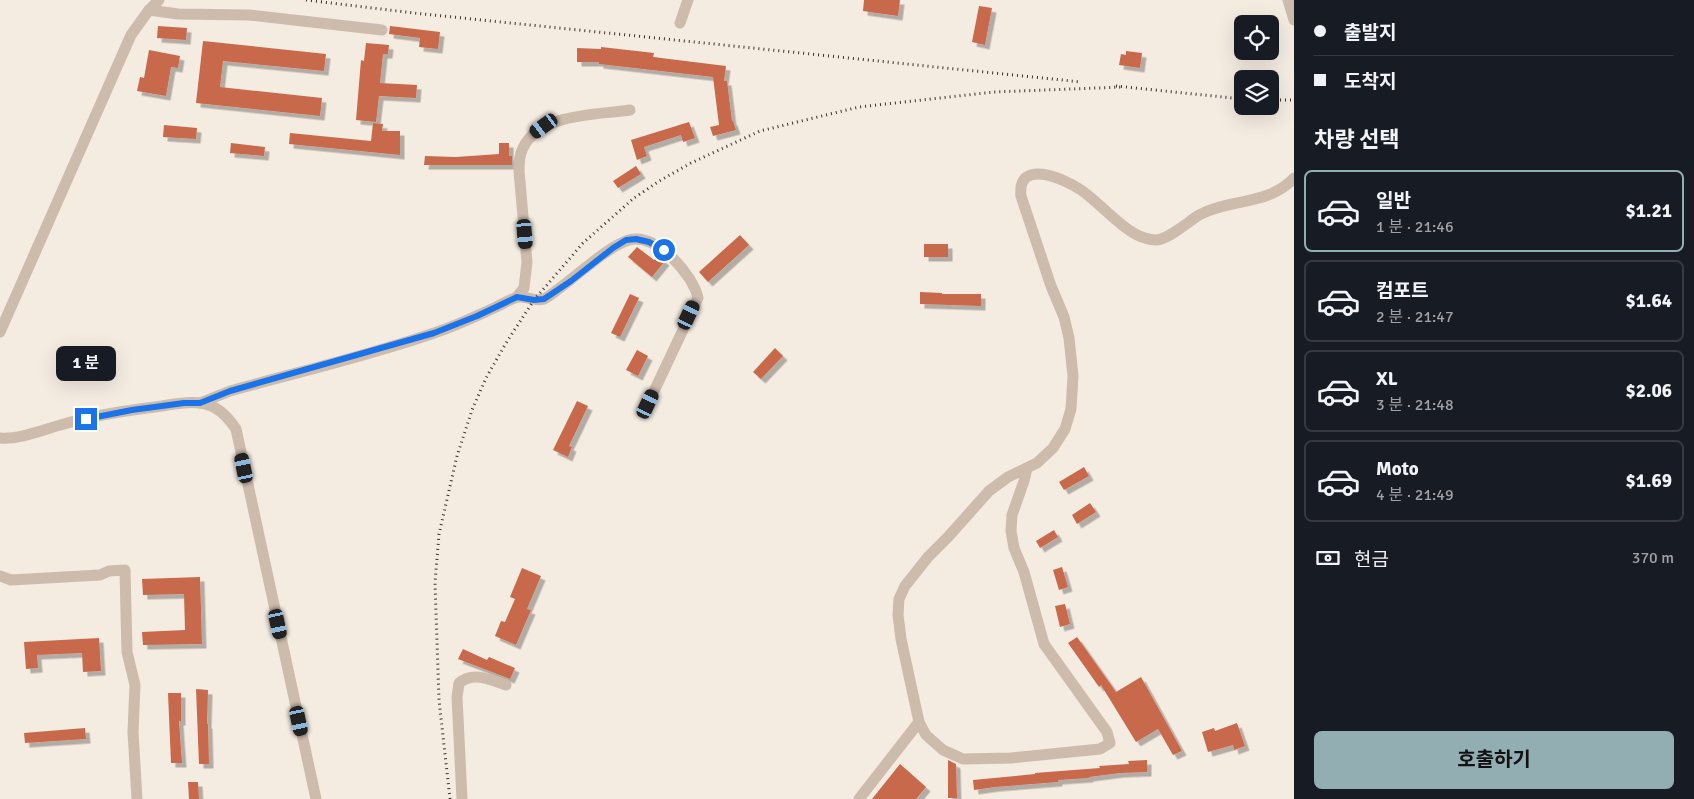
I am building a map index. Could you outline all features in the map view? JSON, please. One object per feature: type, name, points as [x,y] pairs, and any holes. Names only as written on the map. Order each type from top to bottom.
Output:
[{"type":"street","points":[[0,332],[131,35],[149,10],[159,0]]},
{"type":"street","points":[[680,23],[688,0]]},
{"type":"street","points":[[1288,0],[1294,20]]},
{"type":"street","points":[[149,10],[178,14],[249,15],[382,30]]},
{"type":"street","points":[[200,403],[230,391],[434,333],[477,316],[517,297],[524,288],[527,262],[519,171],[519,158],[523,147],[532,135],[544,126],[566,118],[630,110]]},
{"type":"street","points":[[1027,468],[1012,515],[1011,531],[1014,548],[1024,572],[1044,644],[1107,732],[1110,743],[1100,749],[1011,758],[963,758],[943,750],[926,735],[919,722],[901,638],[898,615],[899,600],[905,586],[916,572],[989,491],[1008,477],[1037,463],[1052,448],[1066,429],[1071,409],[1073,376],[1069,338],[1064,317],[1051,286],[1021,196],[1020,186],[1025,177],[1031,174],[1041,174],[1073,185],[1096,201],[1127,228],[1142,237],[1156,240],[1201,214],[1260,199],[1276,192],[1294,178]]},
{"type":"street","points":[[517,297],[534,300],[544,299],[626,240],[636,239],[649,242],[664,250],[689,278],[696,288],[698,298],[648,404]]},
{"type":"street","points":[[0,438],[32,433],[71,422],[132,410],[184,403],[200,403],[213,407],[226,415],[236,429],[316,799]]},
{"type":"street","points":[[0,576],[11,580],[21,580],[100,575],[109,571],[125,570],[127,652],[135,686],[133,732],[137,799]]},
{"type":"street","points":[[462,799],[457,697],[459,682],[466,677],[476,676],[506,685]]},
{"type":"street","points":[[858,799],[919,722]]},
{"type":"building","points":[[864,0],[900,0],[898,16],[863,11]]},
{"type":"building","points":[[979,6],[992,8],[985,45],[972,42]]},
{"type":"building","points":[[158,26],[187,28],[186,40],[157,38]]},
{"type":"building","points":[[390,26],[440,32],[438,49],[419,47],[420,38],[389,34]]},
{"type":"building","points":[[203,41],[326,54],[324,71],[223,61],[220,87],[322,98],[320,116],[196,103]]},
{"type":"building","points":[[366,43],[389,45],[388,54],[383,54],[380,83],[417,85],[416,98],[379,96],[376,122],[356,120],[361,60],[364,61]]},
{"type":"building","points":[[601,47],[654,53],[653,57],[726,66],[724,81],[727,81],[732,121],[736,130],[713,136],[710,127],[719,125],[713,77],[599,64],[599,62],[577,62],[577,48],[601,49]]},
{"type":"building","points":[[149,50],[180,56],[178,68],[171,67],[166,96],[137,91],[140,77],[144,78]]},
{"type":"building","points":[[1126,51],[1142,53],[1140,68],[1119,65],[1121,54],[1126,55]]},
{"type":"building","points":[[689,122],[695,138],[683,142],[681,135],[644,147],[647,156],[637,160],[631,140]]},
{"type":"building","points":[[373,123],[383,124],[382,131],[400,131],[400,155],[289,144],[290,133],[371,141]]},
{"type":"building","points":[[164,125],[197,128],[196,139],[163,137]]},
{"type":"building","points":[[231,143],[265,147],[264,156],[230,153]]},
{"type":"building","points":[[499,143],[509,143],[509,156],[512,156],[512,165],[424,165],[425,156],[456,157],[499,154]]},
{"type":"building","points":[[636,166],[641,174],[618,188],[613,181]]},
{"type":"building","points":[[740,235],[749,245],[708,282],[699,272]]},
{"type":"building","points":[[924,244],[948,244],[948,257],[924,257]]},
{"type":"building","points":[[637,247],[654,260],[658,256],[665,261],[652,277],[628,257]]},
{"type":"building","points":[[920,292],[981,294],[981,306],[920,304]]},
{"type":"building","points":[[630,294],[639,298],[620,337],[611,333]]},
{"type":"building","points":[[775,348],[783,356],[761,379],[753,372]]},
{"type":"building","points":[[637,350],[648,356],[638,376],[626,370]]},
{"type":"building","points":[[577,401],[588,406],[569,446],[572,447],[568,457],[553,450]]},
{"type":"building","points":[[1084,467],[1089,476],[1064,490],[1059,482]]},
{"type":"building","points":[[1090,503],[1096,512],[1077,524],[1072,515]]},
{"type":"building","points":[[1054,530],[1058,537],[1040,548],[1036,541]]},
{"type":"building","points":[[1062,567],[1068,587],[1059,590],[1053,570]]},
{"type":"building","points":[[522,568],[541,576],[527,609],[531,610],[516,645],[495,636],[501,621],[505,622],[515,599],[510,597]]},
{"type":"building","points":[[200,577],[202,644],[143,645],[142,632],[185,630],[184,594],[143,595],[142,579]]},
{"type":"building","points":[[1065,604],[1070,624],[1060,627],[1055,606]]},
{"type":"building","points":[[1077,637],[1116,692],[1141,677],[1182,751],[1173,755],[1158,729],[1136,742],[1101,685],[1099,687],[1068,643]]},
{"type":"building","points":[[99,638],[101,671],[83,672],[82,653],[37,655],[38,668],[26,669],[24,642]]},
{"type":"building","points":[[463,649],[487,660],[489,657],[515,668],[510,679],[458,659]]},
{"type":"building","points":[[196,689],[208,690],[209,764],[199,764]]},
{"type":"building","points":[[168,693],[181,693],[181,721],[179,721],[182,763],[171,763]]},
{"type":"building","points":[[1237,723],[1245,746],[1234,750],[1233,745],[1208,752],[1202,732],[1214,728],[1215,731]]},
{"type":"building","points":[[85,728],[86,739],[25,743],[24,733]]},
{"type":"building","points":[[948,760],[956,764],[957,798],[948,798]]},
{"type":"building","points":[[1147,760],[1147,772],[1120,773],[1058,780],[1058,782],[974,790],[973,780],[1100,768],[1099,766],[1129,764],[1128,761]]},
{"type":"building","points":[[900,764],[926,787],[916,799],[872,799]]},
{"type":"building","points":[[188,782],[198,782],[199,799],[189,799]]},
{"type":"railway","points":[[306,0],[414,13],[1081,82]]},
{"type":"railway","points":[[1116,86],[1234,98]]},
{"type":"railway","points":[[450,799],[439,700],[435,583],[439,534],[457,456],[472,410],[486,378],[506,343],[534,300],[583,243],[634,198],[661,180],[691,163],[760,131],[859,107],[994,92],[1123,87]]},
{"type":"railway","points":[[1279,100],[1294,100]]},
{"type":"route","points":[[86,419],[132,410],[184,403],[200,403],[230,391],[434,333],[477,316],[517,297],[534,300],[544,299],[626,240],[636,239],[649,242],[664,250]]}]
